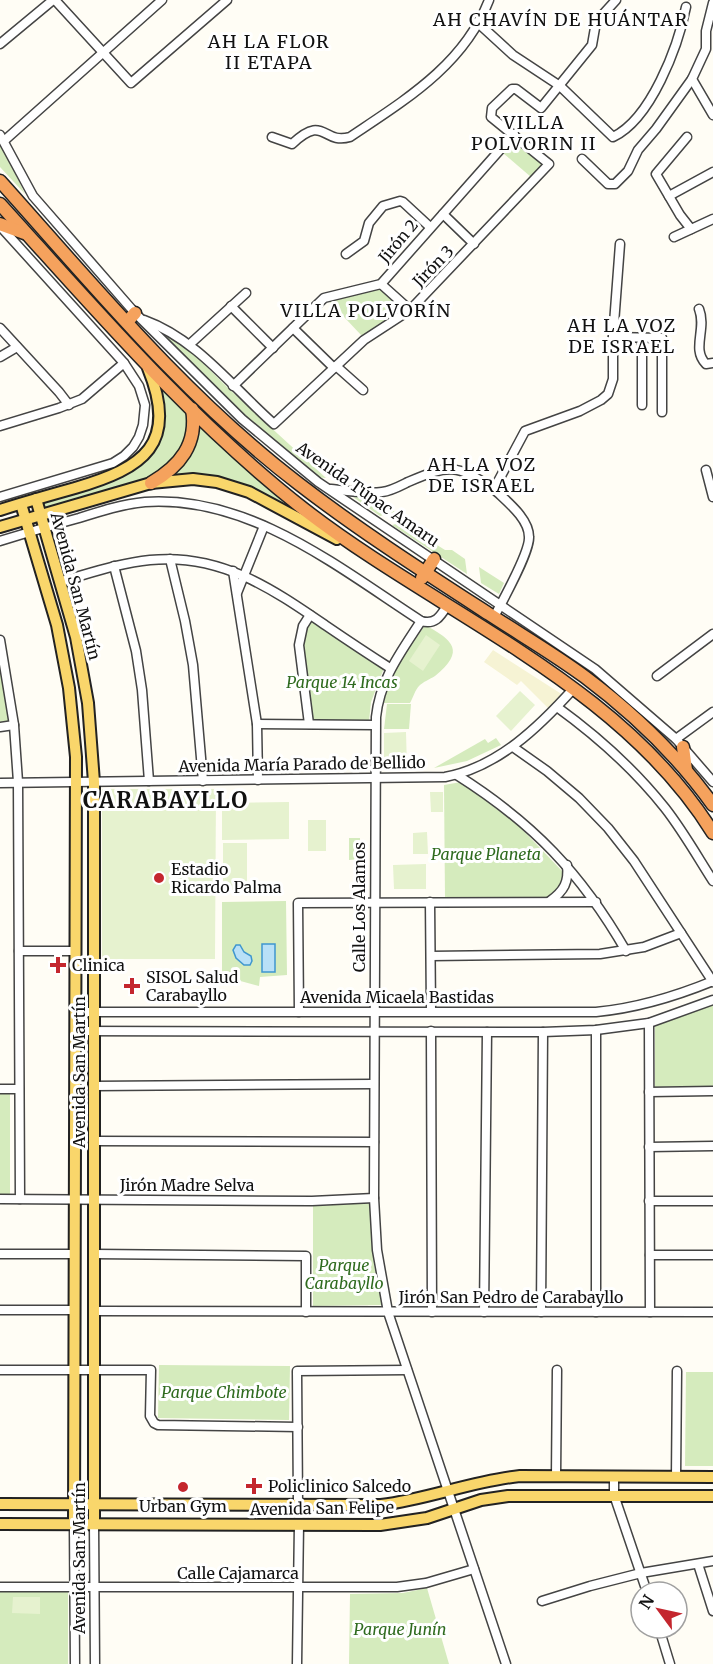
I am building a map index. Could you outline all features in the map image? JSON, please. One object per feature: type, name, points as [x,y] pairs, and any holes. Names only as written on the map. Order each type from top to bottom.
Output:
[{"type":"highway","name":"Avenida Túpac Amaru","points":[[0,181],[134,318],[155,352],[218,416],[296,482],[377,541],[571,667],[601,682],[686,770],[713,805]]},
{"type":"highway","points":[[0,204],[146,365],[193,413],[264,476],[367,555],[574,688],[648,752],[685,793],[713,833]]},
{"type":"highway","points":[[0,225],[28,234]]},
{"type":"highway","points":[[146,365],[155,352]]},
{"type":"highway","points":[[151,483],[173,469],[188,450],[192,438],[193,413],[183,383]]},
{"type":"highway","points":[[416,587],[434,559]]},
{"type":"highway","points":[[680,743],[686,770]]},
{"type":"main road","points":[[0,510],[117,474],[138,461],[146,453],[155,436],[160,418],[159,398],[146,365]]},
{"type":"main road","points":[[0,527],[151,483],[193,479],[231,486],[268,501],[367,555]]},
{"type":"main road","name":"Avenida San Martín","points":[[36,499],[62,581],[76,637],[85,681],[94,782],[94,1524]]},
{"type":"main road","name":"Avenida San Martín","points":[[21,504],[51,602],[66,665],[74,730],[76,782],[74,1524]]},
{"type":"main road","name":"Avenida San Felipe","points":[[0,1504],[381,1505],[410,1501],[492,1479],[520,1476],[713,1477]]},
{"type":"main road","name":"Avenida San Felipe","points":[[0,1524],[399,1523],[427,1518],[481,1500],[514,1495],[713,1496]]},
{"type":"street","points":[[0,44],[54,0],[131,83],[227,0]]},
{"type":"street","points":[[2,138],[162,0]]},
{"type":"street","points":[[272,137],[292,144],[305,131],[322,130],[335,138],[350,137],[420,90],[443,70],[463,45],[489,0]]},
{"type":"street","points":[[514,134],[491,117],[490,112],[512,89],[516,89],[541,108],[592,45],[596,22],[616,0]]},
{"type":"street","points":[[582,159],[608,184],[615,184],[628,171],[638,150],[692,79],[705,49],[706,31],[713,3]]},
{"type":"street","points":[[477,22],[513,55],[560,86],[610,136],[615,137],[628,127],[656,88],[677,46],[686,7]]},
{"type":"street","points":[[692,79],[713,115]]},
{"type":"street","name":"Jirón 3","points":[[233,386],[274,424],[364,340],[410,310],[549,164],[514,134]]},
{"type":"street","name":"Jirón 2","points":[[233,386],[324,298],[381,284],[514,134]]},
{"type":"street","points":[[687,137],[656,174],[691,229]]},
{"type":"street","name":"Avenida Túpac Amaru","points":[[2,138],[33,196],[134,318],[242,419],[281,453],[327,488],[575,654],[601,682],[680,743],[713,782]]},
{"type":"street","points":[[669,196],[713,172]]},
{"type":"street","points":[[346,254],[364,241],[369,223],[383,206],[403,202],[430,227]]},
{"type":"street","points":[[443,214],[474,244]]},
{"type":"street","points":[[674,237],[713,219]]},
{"type":"street","points":[[0,225],[124,363],[139,386],[145,405],[139,437],[133,447],[113,463],[0,497]]},
{"type":"street","points":[[494,489],[525,431],[580,411],[608,394],[613,379],[613,336],[620,244]]},
{"type":"street","points":[[381,284],[410,310]]},
{"type":"street","points":[[190,344],[246,293]]},
{"type":"street","points":[[231,306],[273,348]]},
{"type":"street","points":[[699,309],[703,320],[699,349],[702,360],[706,364],[713,363]]},
{"type":"street","points":[[134,318],[156,324],[190,344],[233,386]]},
{"type":"street","points":[[0,328],[69,405]]},
{"type":"street","points":[[293,328],[363,390]]},
{"type":"street","points":[[613,336],[662,338],[662,412]]},
{"type":"street","points":[[642,337],[642,405]]},
{"type":"street","points":[[0,357],[16,347]]},
{"type":"street","points":[[0,426],[69,405],[89,393],[124,363]]},
{"type":"street","points":[[327,488],[382,492],[426,474],[456,469],[469,472],[494,489],[519,514],[529,537],[524,554],[494,617]]},
{"type":"street","points":[[706,470],[713,497]]},
{"type":"street","name":"Avenida San Martín","points":[[33,487],[36,499]]},
{"type":"street","name":"Avenida San Martín","points":[[17,492],[21,504]]},
{"type":"street","points":[[0,541],[127,505],[154,502],[201,506],[264,526],[310,550],[421,621],[429,623],[435,621],[447,606]]},
{"type":"street","points":[[237,593],[264,526]]},
{"type":"street","points":[[62,581],[114,566],[151,560],[203,563],[244,575],[270,589],[390,668]]},
{"type":"street","points":[[170,560],[193,665],[203,781]]},
{"type":"street","points":[[114,566],[136,651],[142,690],[149,781]]},
{"type":"street","points":[[233,571],[256,724],[258,780]]},
{"type":"street","points":[[309,724],[299,645],[303,626],[310,615]]},
{"type":"street","name":"Calle Los Alamos","points":[[421,621],[390,668],[379,695],[375,725],[374,1198],[377,1250],[388,1312],[506,1664]]},
{"type":"street","points":[[657,676],[713,634]]},
{"type":"street","points":[[0,640],[14,725],[18,782],[20,1199]]},
{"type":"street","name":"Avenida María Parado de Bellido","points":[[0,783],[375,779],[458,775],[513,747],[557,707],[574,688]]},
{"type":"street","points":[[557,707],[601,741],[647,788],[682,831],[713,881]]},
{"type":"street","points":[[680,743],[713,712]]},
{"type":"street","points":[[256,724],[375,725]]},
{"type":"street","points":[[0,727],[14,725]]},
{"type":"street","points":[[513,747],[548,771],[608,828],[634,861],[713,981]]},
{"type":"street","points":[[458,775],[522,820],[567,865],[596,902],[626,951]]},
{"type":"street","points":[[550,902],[558,896],[567,883],[567,865]]},
{"type":"street","points":[[430,902],[431,1011]]},
{"type":"street","points":[[299,1012],[298,903],[596,902]]},
{"type":"street","points":[[431,956],[576,955],[626,951],[681,933]]},
{"type":"street","points":[[19,951],[76,951]]},
{"type":"street","name":"Avenida Micaela Bastidas","points":[[76,1012],[596,1012],[647,1005],[713,981]]},
{"type":"street","name":"Avenida Micaela Bastidas","points":[[75,1031],[543,1032],[596,1030],[649,1023],[713,1000]]},
{"type":"street","points":[[649,1023],[650,1312]]},
{"type":"street","points":[[596,1030],[596,1312]]},
{"type":"street","points":[[431,1032],[432,1312]]},
{"type":"street","points":[[484,1312],[487,1032]]},
{"type":"street","points":[[541,1312],[543,1032]]},
{"type":"street","points":[[94,1086],[374,1084]]},
{"type":"street","points":[[0,1089],[19,1089]]},
{"type":"street","points":[[649,1092],[713,1091]]},
{"type":"street","points":[[94,1141],[374,1142]]},
{"type":"street","points":[[649,1147],[713,1146]]},
{"type":"street","name":"Jirón Madre Selva","points":[[0,1199],[312,1201],[374,1198]]},
{"type":"street","points":[[649,1201],[713,1201]]},
{"type":"street","points":[[0,1254],[75,1254]]},
{"type":"street","points":[[94,1254],[306,1256],[306,1312]]},
{"type":"street","points":[[650,1255],[713,1256]]},
{"type":"street","points":[[0,1310],[75,1310]]},
{"type":"street","name":"Jirón San Pedro de Carabayllo","points":[[94,1311],[713,1312]]},
{"type":"street","points":[[0,1370],[151,1370],[151,1419],[155,1424],[163,1426],[298,1427]]},
{"type":"street","points":[[298,1505],[297,1371],[407,1370]]},
{"type":"street","points":[[556,1476],[557,1370]]},
{"type":"street","points":[[676,1477],[678,1371]]},
{"type":"street","points":[[614,1476],[614,1495],[643,1580]]},
{"type":"street","name":"Avenida San Martín","points":[[74,1524],[75,1664]]},
{"type":"street","name":"Avenida San Martín","points":[[94,1524],[95,1664]]},
{"type":"street","points":[[297,1664],[298,1524]]},
{"type":"street","points":[[542,1601],[641,1573],[713,1561]]},
{"type":"street","points":[[698,1564],[713,1611]]},
{"type":"street","name":"Calle Cajamarca","points":[[0,1587],[397,1587],[426,1583],[474,1569]]},
{"type":"street","points":[[663,1640],[670,1664]]},
{"type":"shaded area","points":[[493,650],[563,695],[550,710],[521,681],[517,685],[484,662]]},
{"type":"green space","points":[[514,140],[542,164],[531,177],[503,153]]},
{"type":"green space","points":[[1,143],[25,194],[0,167]]},
{"type":"green space","points":[[380,289],[403,310],[362,336],[328,300]]},
{"type":"green space","points":[[160,330],[186,346],[326,478],[314,477],[267,437],[208,382]]},
{"type":"green space","points":[[162,389],[189,415],[184,444],[176,459],[165,469],[134,484],[44,510],[42,502],[113,481],[133,471],[149,459],[160,441],[165,419]]},
{"type":"green space","points":[[198,424],[274,493],[296,506],[298,510],[294,511],[212,477],[191,474],[170,476],[182,465],[190,453]]},
{"type":"green space","points":[[353,497],[374,498],[395,512],[380,516]]},
{"type":"green space","points":[[407,521],[427,534],[429,540],[445,550],[452,550],[465,559],[467,574],[392,525]]},
{"type":"green space","points":[[479,567],[504,583],[499,594],[481,583]]},
{"type":"green space","name":"Parque 14 Incas","points":[[310,620],[384,668],[371,702],[369,721],[313,720],[304,656],[306,631]]},
{"type":"green space","points":[[425,625],[449,641],[453,653],[450,660],[435,676],[419,686],[410,703],[384,703],[395,671]]},
{"type":"green space","points":[[426,635],[440,645],[423,671],[409,661]]},
{"type":"green space","points":[[0,660],[10,721],[0,722]]},
{"type":"green space","points":[[520,691],[535,705],[511,731],[496,716]]},
{"type":"green space","points":[[387,704],[411,704],[409,729],[384,729]]},
{"type":"green space","points":[[406,732],[407,768],[384,769],[384,733]]},
{"type":"green space","points":[[496,738],[501,745],[467,761],[434,768],[485,739],[488,743]]},
{"type":"green space","name":"Parque Planeta","points":[[461,782],[518,825],[563,872],[560,887],[555,893],[548,897],[445,898],[444,785]]},
{"type":"green space","name":"Estadio Ricardo Palma","points":[[102,789],[216,789],[215,959],[102,959]]},
{"type":"green space","points":[[430,792],[443,792],[443,812],[431,812]]},
{"type":"green space","points":[[289,802],[289,839],[222,840],[222,803]]},
{"type":"green space","points":[[308,820],[326,820],[326,851],[308,851]]},
{"type":"green space","points":[[427,832],[428,854],[413,854],[413,833]]},
{"type":"green space","points":[[349,838],[360,838],[360,859],[349,860]]},
{"type":"green space","points":[[223,843],[247,843],[247,890],[223,890]]},
{"type":"green space","points":[[426,864],[426,889],[394,889],[393,865]]},
{"type":"green space","points":[[286,901],[287,975],[260,977],[259,986],[222,976],[222,902]]},
{"type":"green space","points":[[713,1005],[713,1086],[655,1087],[655,1026]]},
{"type":"green space","points":[[0,1094],[10,1094],[10,1194],[0,1194]]},
{"type":"green space","name":"Parque Carabayllo","points":[[370,1203],[374,1266],[383,1305],[313,1306],[313,1206]]},
{"type":"green space","name":"Parque Chimbote","points":[[159,1365],[290,1366],[289,1420],[158,1418]]},
{"type":"green space","points":[[686,1372],[713,1372],[713,1466],[685,1466]]},
{"type":"green space","name":"Parque Junín","points":[[427,1588],[449,1664],[349,1664],[350,1594],[403,1593]]},
{"type":"green space","points":[[0,1592],[68,1592],[68,1664],[0,1664]]},
{"type":"green space","points":[[13,1597],[40,1597],[40,1614],[12,1613]]},
{"type":"water","points":[[262,944],[275,944],[275,972],[262,972]]},
{"type":"water","points":[[236,945],[240,945],[244,952],[251,956],[250,965],[244,965],[236,958],[233,950]]},
{"type":"place","name":"Estadio Ricardo Palma","points":[[159,878]]},
{"type":"place","name":"Clinica","points":[[58,965]]},
{"type":"place","name":"SISOL Salud Carabayllo","points":[[132,986]]},
{"type":"place","name":"Policlinico Salcedo","points":[[254,1486]]},
{"type":"place","name":"Urban Gym","points":[[183,1487]]},
{"type":"district","name":"AH CHAVÍN DE HUÁNTAR","points":[[561,20]]},
{"type":"district","name":"AH LA FLOR II ETAPA","points":[[269,52]]},
{"type":"district","name":"VILLA POLVORIN II","points":[[534,133]]},
{"type":"district","name":"VILLA POLVORÍN","points":[[366,311]]},
{"type":"district","name":"AH LA VOZ DE ISRAEL","points":[[622,336]]},
{"type":"district","name":"AH LA VOZ DE ISRAEL","points":[[482,475]]},
{"type":"district","name":"CARABAYLLO","points":[[166,800]]}]
